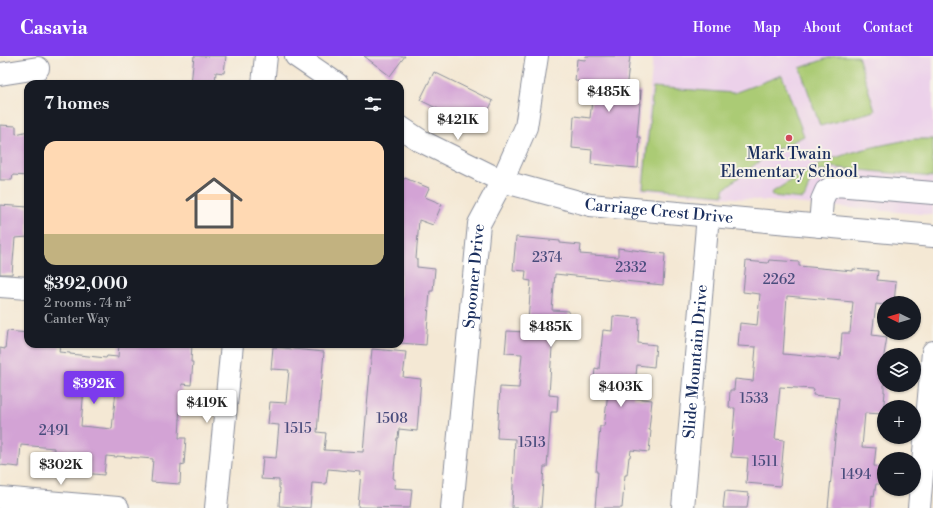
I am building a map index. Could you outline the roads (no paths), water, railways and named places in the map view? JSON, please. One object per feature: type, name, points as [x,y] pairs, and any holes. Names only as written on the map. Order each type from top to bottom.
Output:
[{"type":"street","points":[[263,80],[266,56]]},
{"type":"street","points":[[296,56],[331,80]]},
{"type":"street","name":"Spooner Drive","points":[[452,508],[479,224],[502,181],[526,127],[537,56]]},
{"type":"street","points":[[0,74],[38,68]]},
{"type":"street","name":"Carriage Crest Drive","points":[[404,130],[421,141],[502,181],[590,205],[933,236]]},
{"type":"street","points":[[820,226],[822,200],[826,191],[836,185],[933,193]]},
{"type":"street","name":"Slide Mountain Drive","points":[[683,508],[708,215]]},
{"type":"street","points":[[0,286],[24,288]]},
{"type":"street","points":[[216,508],[232,348]]},
{"type":"street","points":[[919,508],[933,352]]},
{"type":"street","points":[[0,498],[118,508]]},
{"type":"place","name":"Mark Twain Elementary School","points":[[789,138]]}]
